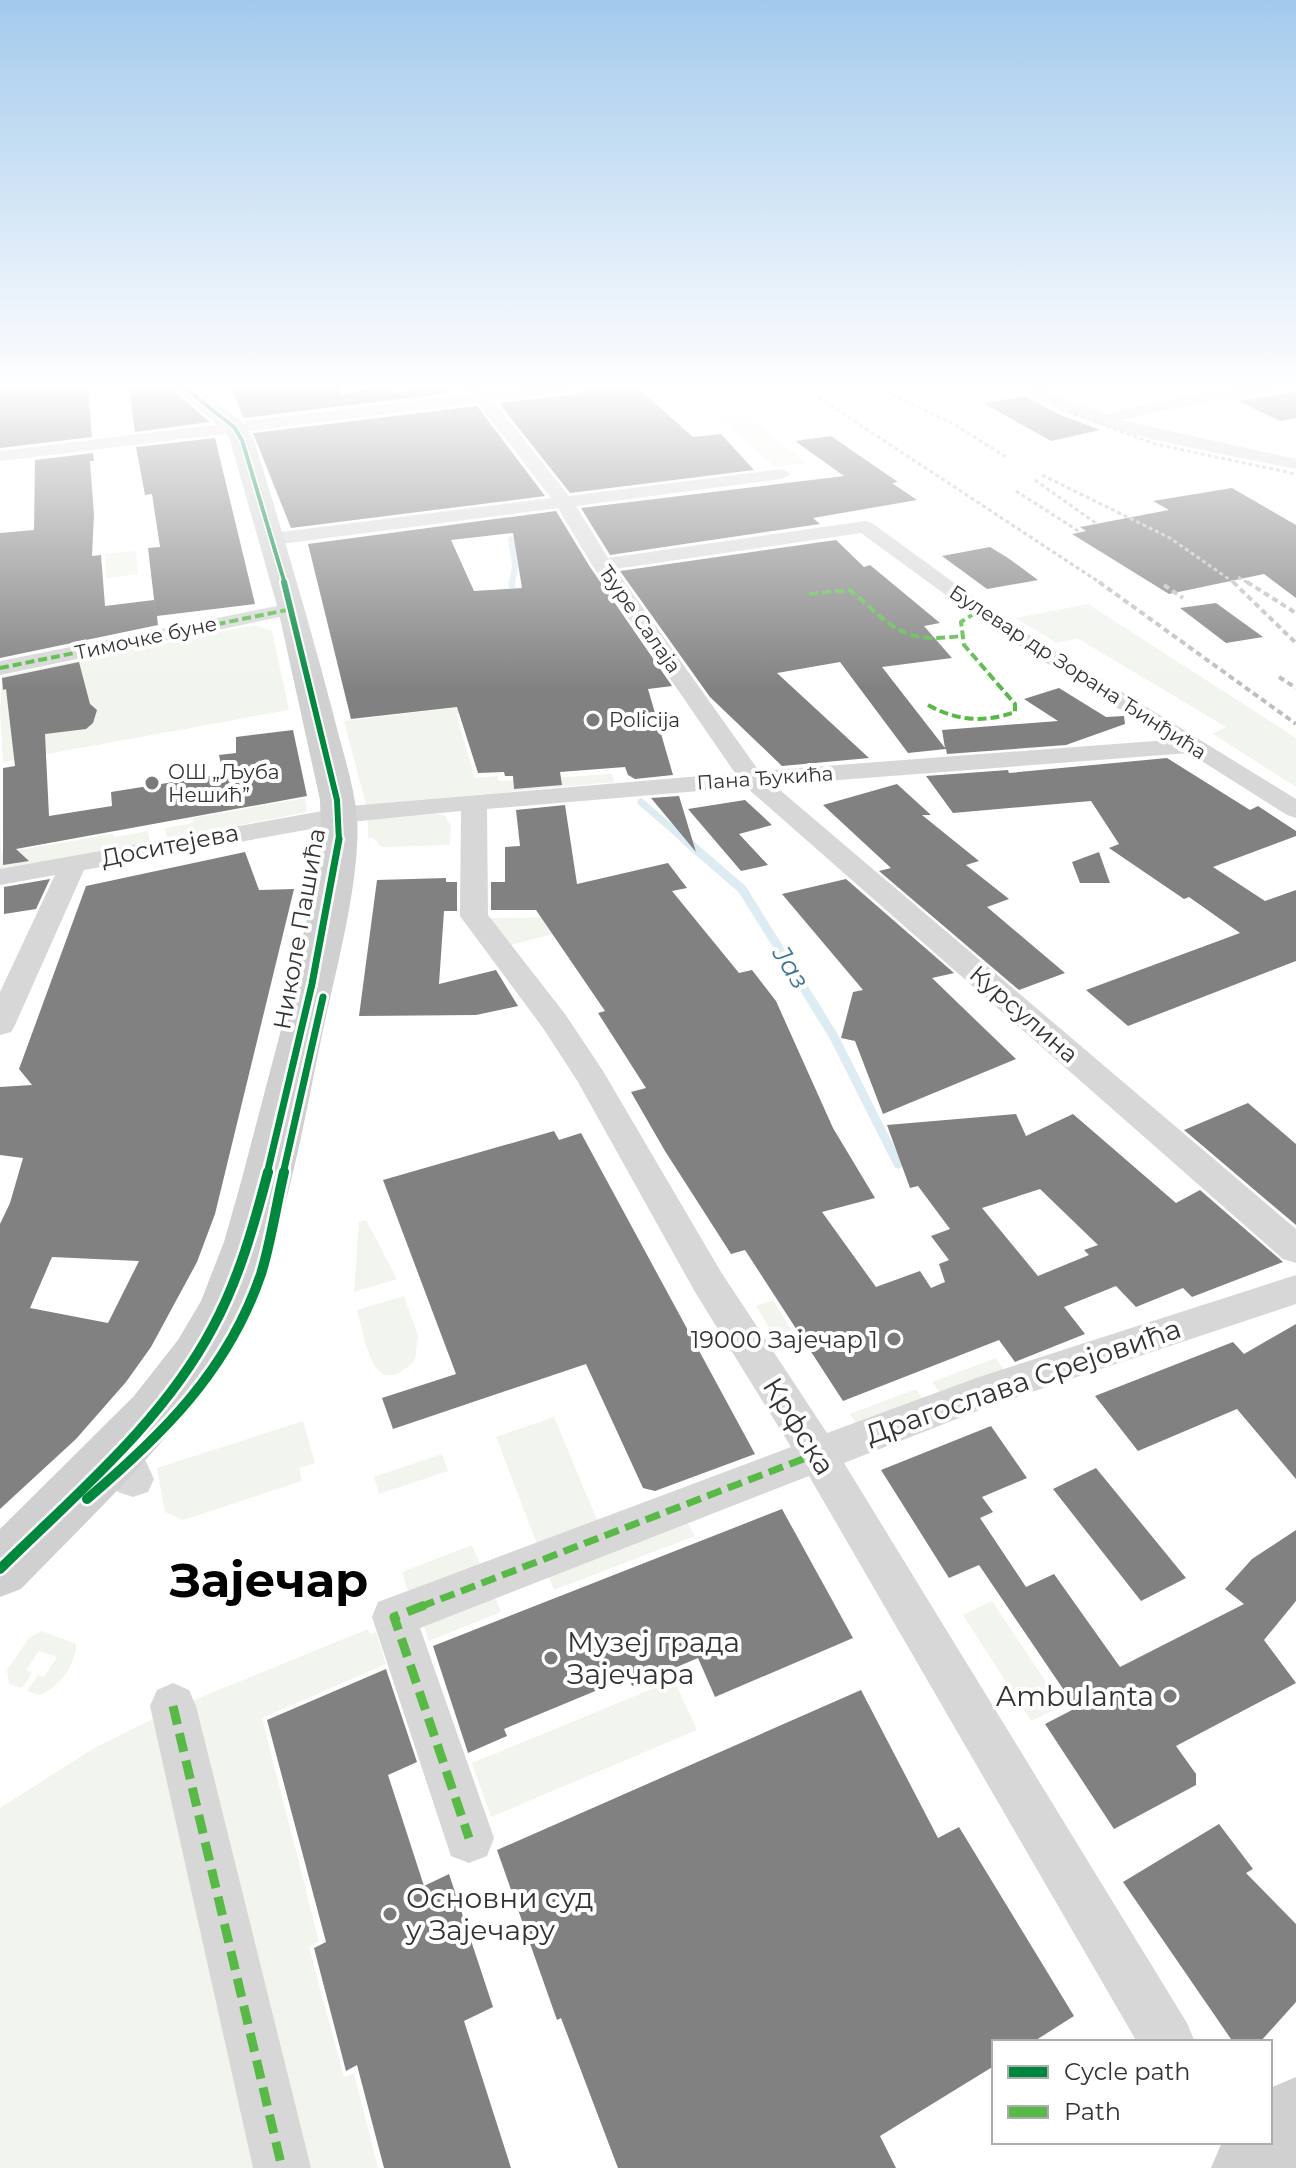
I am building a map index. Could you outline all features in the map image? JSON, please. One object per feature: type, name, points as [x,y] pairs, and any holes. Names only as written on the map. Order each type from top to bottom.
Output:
[{"type":"street","name":"Николе Пашића","points":[[0,1569],[125,1466],[196,1357],[229,1295],[260,1203],[312,988],[336,860],[339,815],[292,609],[257,487]]},
{"type":"street","name":"Ђуре Салаја","points":[[552,487],[602,565],[752,779]]},
{"type":"street","points":[[273,539],[679,487]]},
{"type":"street","name":"Булевар др Зорана Ђинђића","points":[[602,565],[865,527],[998,624],[1296,810]]},
{"type":"street","name":"Тимочке буне","points":[[0,668],[60,660],[292,609]]},
{"type":"street","name":"Пана Ђукића","points":[[339,815],[752,779],[1191,746]]},
{"type":"street","name":"Курсулина","points":[[752,779],[1296,1249]]},
{"type":"street","name":"Крфска","points":[[474,802],[474,916],[574,1051],[708,1282],[816,1454],[1167,2040]]},
{"type":"street","name":"Доситејева","points":[[0,877],[339,815]]},
{"type":"street","points":[[0,1025],[74,863]]},
{"type":"street","name":"Драгослава Срејовића","points":[[469,1838],[394,1617],[979,1393],[1296,1289]]},
{"type":"street","points":[[173,1706],[282,2168]]},
{"type":"street","points":[[1272,2142],[1296,2116]]},
{"type":"street","points":[[1231,2144],[1248,2168],[1270,2144]]},
{"type":"shaded area","points":[[136,551],[138,574],[106,578],[105,554]]},
{"type":"shaded area","points":[[1088,604],[1296,738],[1296,787],[1213,734],[1226,727],[1077,638],[1057,643],[1015,618]]},
{"type":"shaded area","points":[[254,625],[272,631],[289,710],[3,762],[0,711],[2,676]]},
{"type":"shaded area","points":[[477,705],[479,711],[456,714],[475,778],[497,776],[499,781],[612,774],[614,782],[366,805],[344,721]]},
{"type":"shaded area","points":[[305,798],[307,812],[167,839],[165,828],[193,823],[193,818]]},
{"type":"shaded area","points":[[0,813],[1,853],[148,831],[150,842],[0,870]]},
{"type":"shaded area","points":[[436,814],[445,816],[451,826],[450,845],[382,847],[373,838],[368,838],[368,820]]},
{"type":"shaded area","points":[[618,917],[507,946],[488,918]]},
{"type":"shaded area","points":[[366,1220],[397,1279],[354,1292],[359,1222]]},
{"type":"shaded area","points":[[404,1296],[418,1336],[415,1360],[401,1372],[389,1375],[380,1372],[373,1363],[357,1310]]},
{"type":"shaded area","points":[[773,1300],[795,1336],[778,1342],[756,1306]]},
{"type":"shaded area","points":[[996,1358],[1006,1373],[943,1397],[932,1382]]},
{"type":"shaded area","points":[[916,1389],[926,1404],[860,1429],[850,1414]]},
{"type":"shaded area","points":[[554,1417],[598,1522],[537,1544],[496,1437]]},
{"type":"shaded area","points":[[303,1421],[315,1463],[299,1468],[302,1481],[183,1520],[165,1512],[157,1468]]},
{"type":"shaded area","points":[[442,1454],[448,1471],[379,1494],[374,1477]]},
{"type":"shaded area","points":[[686,1520],[695,1536],[554,1590],[547,1573]]},
{"type":"shaded area","points":[[472,1545],[480,1564],[408,1591],[402,1572]]},
{"type":"shaded area","points":[[493,1592],[501,1612],[429,1641],[422,1621]]},
{"type":"shaded area","points":[[992,1601],[1062,1706],[1031,1721],[963,1615]]},
{"type":"shaded area","points":[[368,1629],[370,1634],[376,1632],[386,1664],[262,1718],[319,1941],[309,1947],[344,2077],[354,2073],[378,2168],[0,2168],[0,1808],[91,1750],[177,1707]]},
{"type":"shaded area","points":[[42,1631],[76,1644],[73,1660],[65,1674],[54,1687],[40,1695],[27,1691],[38,1675],[44,1677],[57,1657],[39,1651],[26,1670],[32,1673],[22,1688],[9,1684],[7,1670],[29,1638]]},
{"type":"shaded area","points":[[674,1680],[697,1730],[491,1817],[472,1763]]},
{"type":"building","points":[[35,487],[92,487],[92,556],[101,555],[105,606],[154,600],[156,616],[148,548],[160,547],[152,494],[145,495],[144,487],[227,487],[255,604],[157,616],[158,625],[0,658],[0,533],[34,530]]},
{"type":"building","points":[[275,487],[538,487],[545,496],[291,528]]},
{"type":"building","points":[[565,487],[617,487],[570,493]]},
{"type":"building","points":[[752,487],[898,487],[917,500],[813,518],[820,524],[610,555],[581,508]]},
{"type":"building","points":[[1232,488],[1296,525],[1296,598],[1264,574],[1169,594],[1072,534],[1086,531],[1080,527],[1169,510],[1153,501]]},
{"type":"building","points":[[556,511],[590,567],[672,686],[648,689],[673,775],[635,779],[628,775],[625,767],[560,772],[562,785],[514,789],[513,776],[505,776],[504,772],[478,773],[457,707],[351,719],[308,544]],"holes":[[[513,533],[522,588],[474,591],[451,540]]]},
{"type":"building","points":[[836,540],[864,567],[870,565],[940,623],[924,626],[952,658],[882,667],[945,748],[942,730],[1058,721],[1024,699],[1059,688],[1106,717],[1124,716],[1125,724],[1066,745],[947,754],[946,749],[908,753],[840,662],[777,673],[869,758],[782,766],[710,697],[620,571]]},
{"type":"building","points":[[990,547],[1038,580],[987,589],[942,556]]},
{"type":"building","points":[[1216,603],[1263,637],[1226,643],[1180,608]]},
{"type":"building","points":[[79,662],[90,704],[97,710],[93,723],[86,729],[45,734],[49,816],[112,806],[111,792],[223,774],[219,755],[236,753],[236,737],[293,730],[307,796],[16,849],[29,861],[3,865],[3,768],[15,766],[2,678]]},
{"type":"building","points":[[1167,758],[1250,810],[1258,806],[1296,831],[1296,836],[1213,867],[1265,901],[1296,890],[1296,961],[1128,1026],[1086,990],[1240,933],[1189,897],[1184,899],[1109,848],[1119,844],[1091,801],[953,813],[926,776],[1008,770],[1009,773]]},
{"type":"building","points":[[897,784],[931,815],[922,815],[979,861],[966,865],[1009,899],[987,907],[1065,973],[1019,990],[879,871],[891,868],[823,805]]},
{"type":"building","points":[[679,796],[696,852],[651,798]]},
{"type":"building","points":[[745,800],[772,825],[739,834],[768,865],[741,871],[688,809]]},
{"type":"building","points":[[565,805],[577,884],[668,863],[687,888],[672,891],[739,973],[752,970],[776,1001],[833,1128],[875,1198],[822,1212],[876,1287],[920,1271],[931,1288],[945,1282],[939,1264],[949,1260],[931,1236],[950,1229],[918,1186],[910,1188],[887,1125],[1016,1114],[1026,1136],[1073,1114],[1176,1203],[1200,1190],[1283,1262],[1192,1297],[1183,1288],[1136,1307],[1116,1286],[1064,1307],[1085,1334],[1015,1362],[999,1340],[843,1401],[745,1250],[731,1254],[665,1151],[631,1092],[646,1088],[598,1013],[605,1011],[536,910],[491,910],[491,882],[505,882],[505,847],[520,846],[516,810]],"holes":[[[1040,1189],[1098,1245],[1084,1250],[1089,1255],[1038,1276],[982,1208]]]},
{"type":"building","points":[[245,852],[259,890],[294,889],[215,1214],[197,1262],[151,1347],[126,1382],[76,1439],[0,1509],[0,1224],[10,1203],[23,1158],[0,1155],[0,1087],[32,1085],[19,1069],[86,886]],"holes":[[[52,1257],[139,1261],[108,1323],[30,1308]]]},
{"type":"building","points":[[1099,852],[1110,883],[1080,883],[1072,862]]},
{"type":"building","points":[[446,878],[446,882],[457,882],[457,911],[444,911],[439,984],[496,970],[518,1006],[476,1015],[359,1016],[377,880]]},
{"type":"building","points":[[50,879],[36,909],[4,914],[4,887]]},
{"type":"building","points":[[846,879],[954,973],[932,978],[1016,1059],[883,1114],[855,1041],[841,1038],[853,992],[863,990],[782,894]]},
{"type":"building","points":[[1248,1103],[1296,1144],[1296,1225],[1184,1130]]},
{"type":"building","points":[[554,1131],[559,1140],[581,1133],[755,1454],[655,1491],[643,1488],[586,1364],[393,1429],[382,1398],[456,1374],[383,1180]]},
{"type":"building","points":[[1296,1324],[1296,1479],[1237,1409],[1138,1451],[1095,1396],[1233,1342],[1244,1354]]},
{"type":"building","name":"Ambulanta","points":[[991,1426],[1027,1478],[982,1497],[993,1512],[980,1518],[1026,1587],[1054,1574],[1120,1667],[1244,1604],[1225,1589],[1252,1559],[1296,1530],[1296,1601],[1264,1640],[1296,1683],[1176,1746],[1196,1774],[1196,1785],[1114,1829],[1045,1724],[1076,1708],[979,1565],[949,1578],[881,1470]]},
{"type":"building","points":[[1096,1468],[1186,1578],[1141,1601],[1053,1489]]},
{"type":"building","points":[[782,1509],[853,1638],[715,1697],[698,1658],[632,1686],[629,1677],[504,1729],[507,1736],[468,1753],[433,1646]]},
{"type":"building","name":"Основни суд у Зајечару","points":[[386,1669],[417,1762],[388,1775],[424,1886],[449,1874],[493,2007],[464,2021],[511,2168],[384,2168],[357,2065],[346,2071],[314,1948],[326,1942],[267,1720]]},
{"type":"building","points":[[861,1690],[938,1838],[959,1827],[1074,2016],[1036,2040],[992,2040],[992,2067],[880,2136],[896,2168],[618,2168],[561,2018],[557,2020],[497,1850]]},
{"type":"building","points":[[1219,1824],[1253,1869],[1246,1873],[1296,1924],[1296,2002],[1262,2040],[1232,2040],[1123,1882]]},
{"type":"waterway","name":"Јаз","points":[[511,539],[515,566],[512,584]]},
{"type":"waterway","name":"Јаз","points":[[512,584],[512,600]]},
{"type":"waterway","name":"Јаз","points":[[641,802],[686,841]]},
{"type":"waterway","name":"Јаз","points":[[684,839],[742,889],[833,1035],[898,1164]]},
{"type":"railway","points":[[955,487],[1099,582]]},
{"type":"railway","points":[[1045,487],[1097,524]]},
{"type":"railway","points":[[1067,487],[1170,538],[1236,584]]},
{"type":"railway","points":[[1016,491],[1080,532]]},
{"type":"railway","points":[[1238,577],[1250,584]]},
{"type":"railway","points":[[1099,582],[1296,724]]},
{"type":"railway","points":[[1233,582],[1296,643]]},
{"type":"railway","points":[[1247,582],[1296,613]]},
{"type":"railway","points":[[1164,585],[1183,598]]},
{"type":"railway","points":[[1279,677],[1296,688]]},
{"type":"marked path","points":[[809,594],[850,590],[906,636],[932,640],[961,636]]},
{"type":"marked path","points":[[0,668],[292,609]]},
{"type":"marked path","points":[[928,705],[970,720],[993,719],[1015,712],[1015,704],[964,645],[961,622],[978,611]]},
{"type":"marked path","points":[[469,1838],[394,1617],[816,1454]]},
{"type":"marked path","points":[[173,1706],[282,2168]]},
{"type":"cycle path","points":[[0,1569],[153,1413],[197,1355],[213,1328],[227,1301],[248,1242],[307,1007],[336,869],[339,817],[292,609],[256,487]]},
{"type":"cycle path","points":[[87,1499],[144,1450],[187,1405],[216,1364],[240,1319],[261,1273],[323,997]]},
{"type":"place","name":"Policija","points":[[593,720]]},
{"type":"place","name":"ОШ „Љуба Нешић”","points":[[152,783]]},
{"type":"place","name":"19000 Зајечар 1","points":[[894,1339]]},
{"type":"place","name":"Музеј града Зајечара","points":[[551,1658]]},
{"type":"place","name":"Ambulanta","points":[[1170,1696]]},
{"type":"place","name":"Основни суд у Зајечару","points":[[390,1914]]},
{"type":"district","name":"Зајечар","points":[[269,1580]]}]
